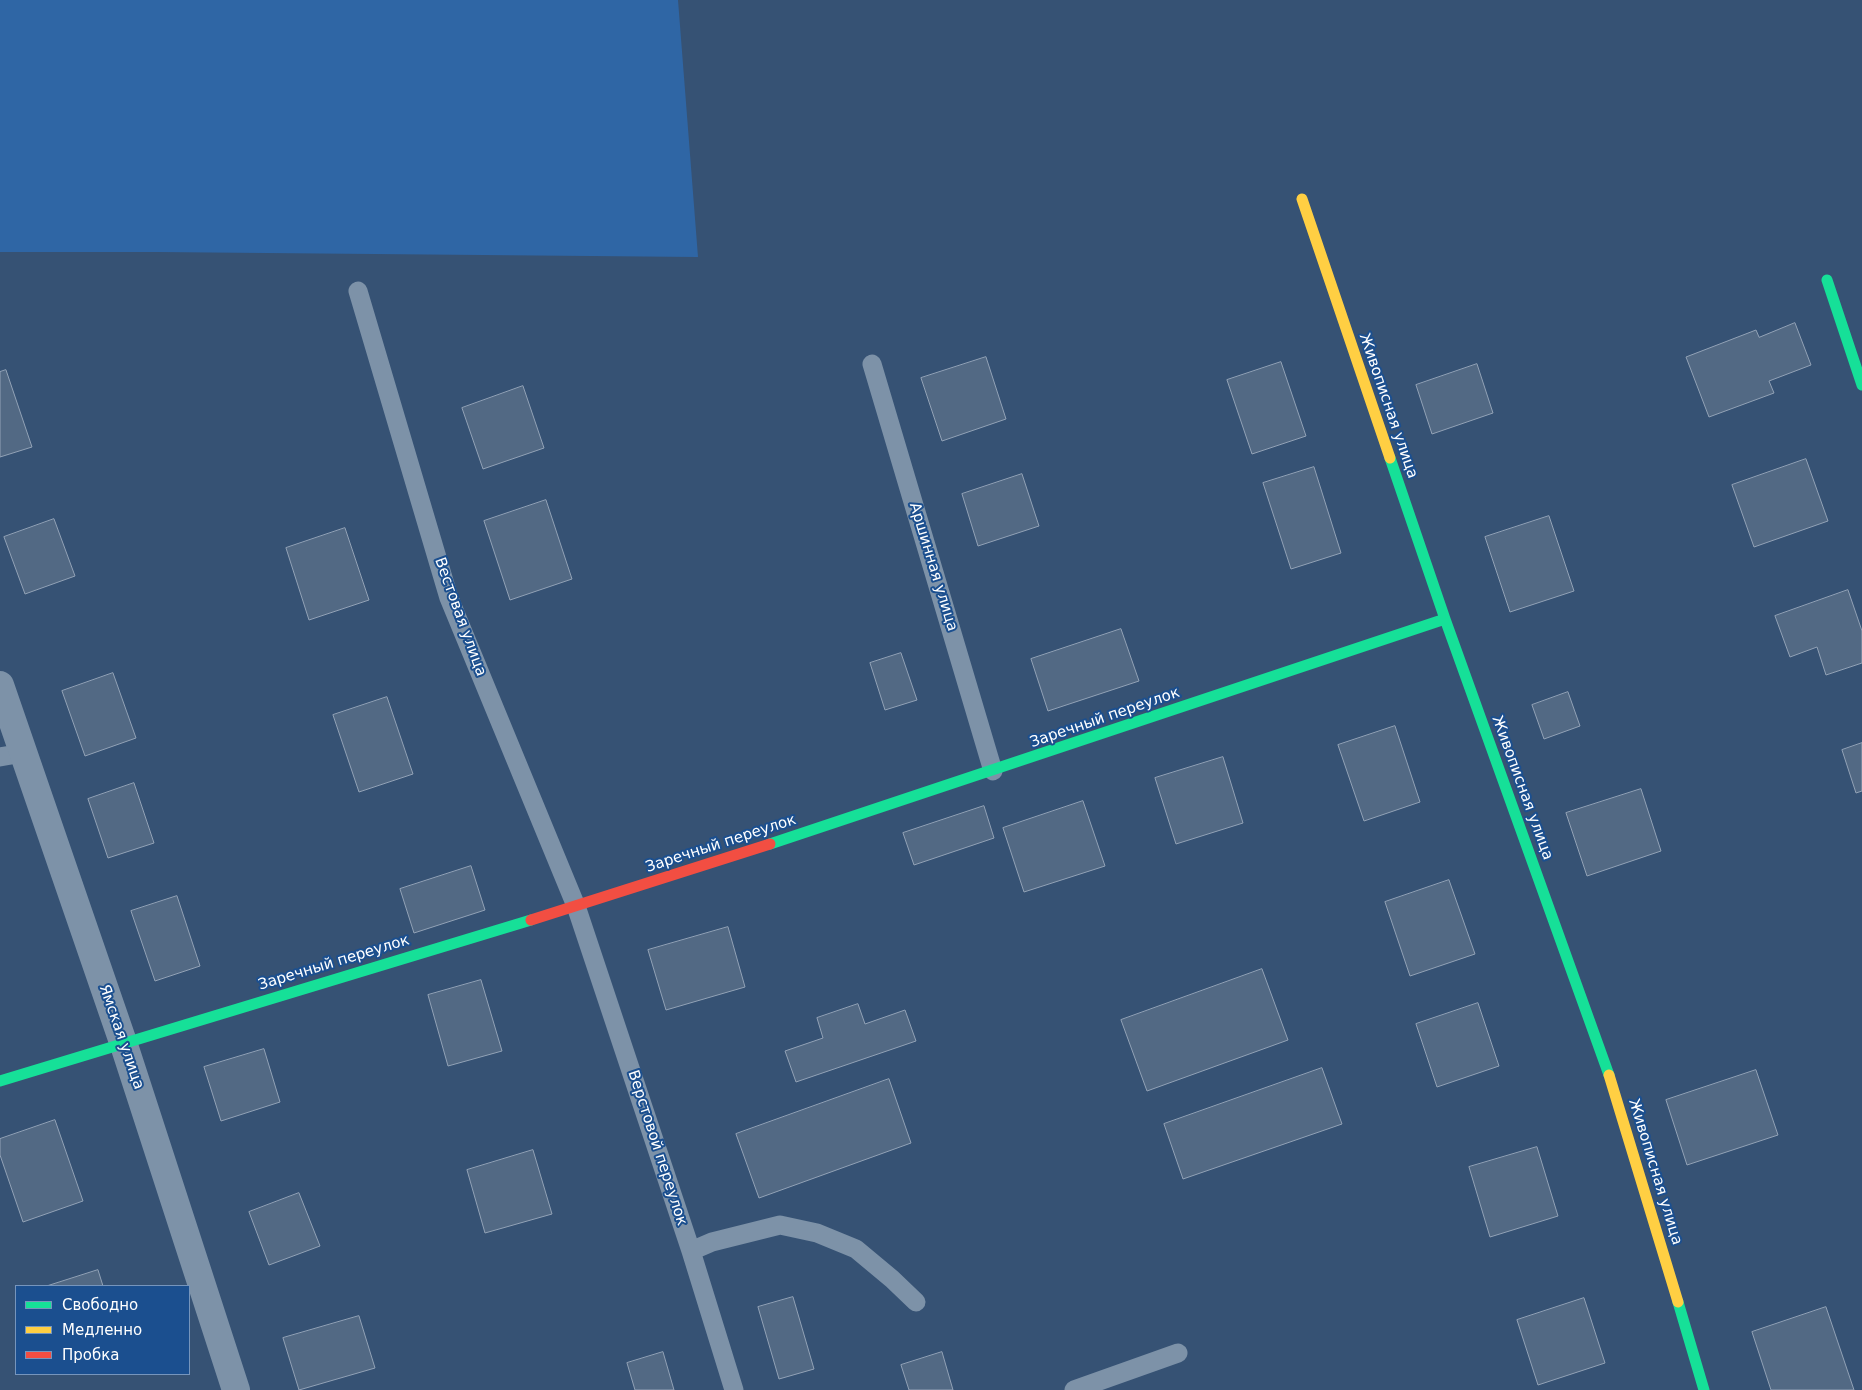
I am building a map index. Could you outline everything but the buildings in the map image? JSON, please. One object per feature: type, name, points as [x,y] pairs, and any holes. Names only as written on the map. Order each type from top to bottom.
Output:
[{"type":"street","name":"Живописная улица","points":[[1302,199],[1445,619],[1614,1088],[1704,1390]]},
{"type":"street","points":[[1827,280],[1862,385]]},
{"type":"street","name":"Заречный переулок","points":[[0,1081],[123,1042],[576,906],[993,771],[1445,619]]},
{"type":"street","name":"Ямская улица","points":[[0,685],[12,755],[123,1042],[236,1390]]},
{"type":"lane","name":"Вестовая улица","points":[[358,290],[449,598],[576,906]]},
{"type":"lane","name":"Аршинная улица","points":[[872,364],[993,771]]},
{"type":"lane","name":"Верстовой переулок","points":[[576,906],[691,1251],[734,1390]]},
{"type":"lane","points":[[691,1251],[712,1242],[780,1226],[816,1233],[856,1250],[892,1279],[916,1302]]},
{"type":"lane","points":[[1074,1390],[1178,1353]]},
{"type":"shaded area","points":[[0,0],[678,0],[698,257],[0,252]]},
{"type":"traffic: fast","points":[[1827,280],[1862,385]]},
{"type":"traffic: fast","points":[[1390,458],[1445,619],[1609,1075]]},
{"type":"traffic: fast","points":[[770,844],[1445,619]]},
{"type":"traffic: fast","points":[[0,1081],[531,920]]},
{"type":"traffic: fast","points":[[1678,1302],[1704,1390]]},
{"type":"traffic: slow","points":[[1302,199],[1390,458]]},
{"type":"traffic: slow","points":[[1609,1075],[1678,1302]]},
{"type":"traffic: jam","points":[[531,920],[770,844]]}]
